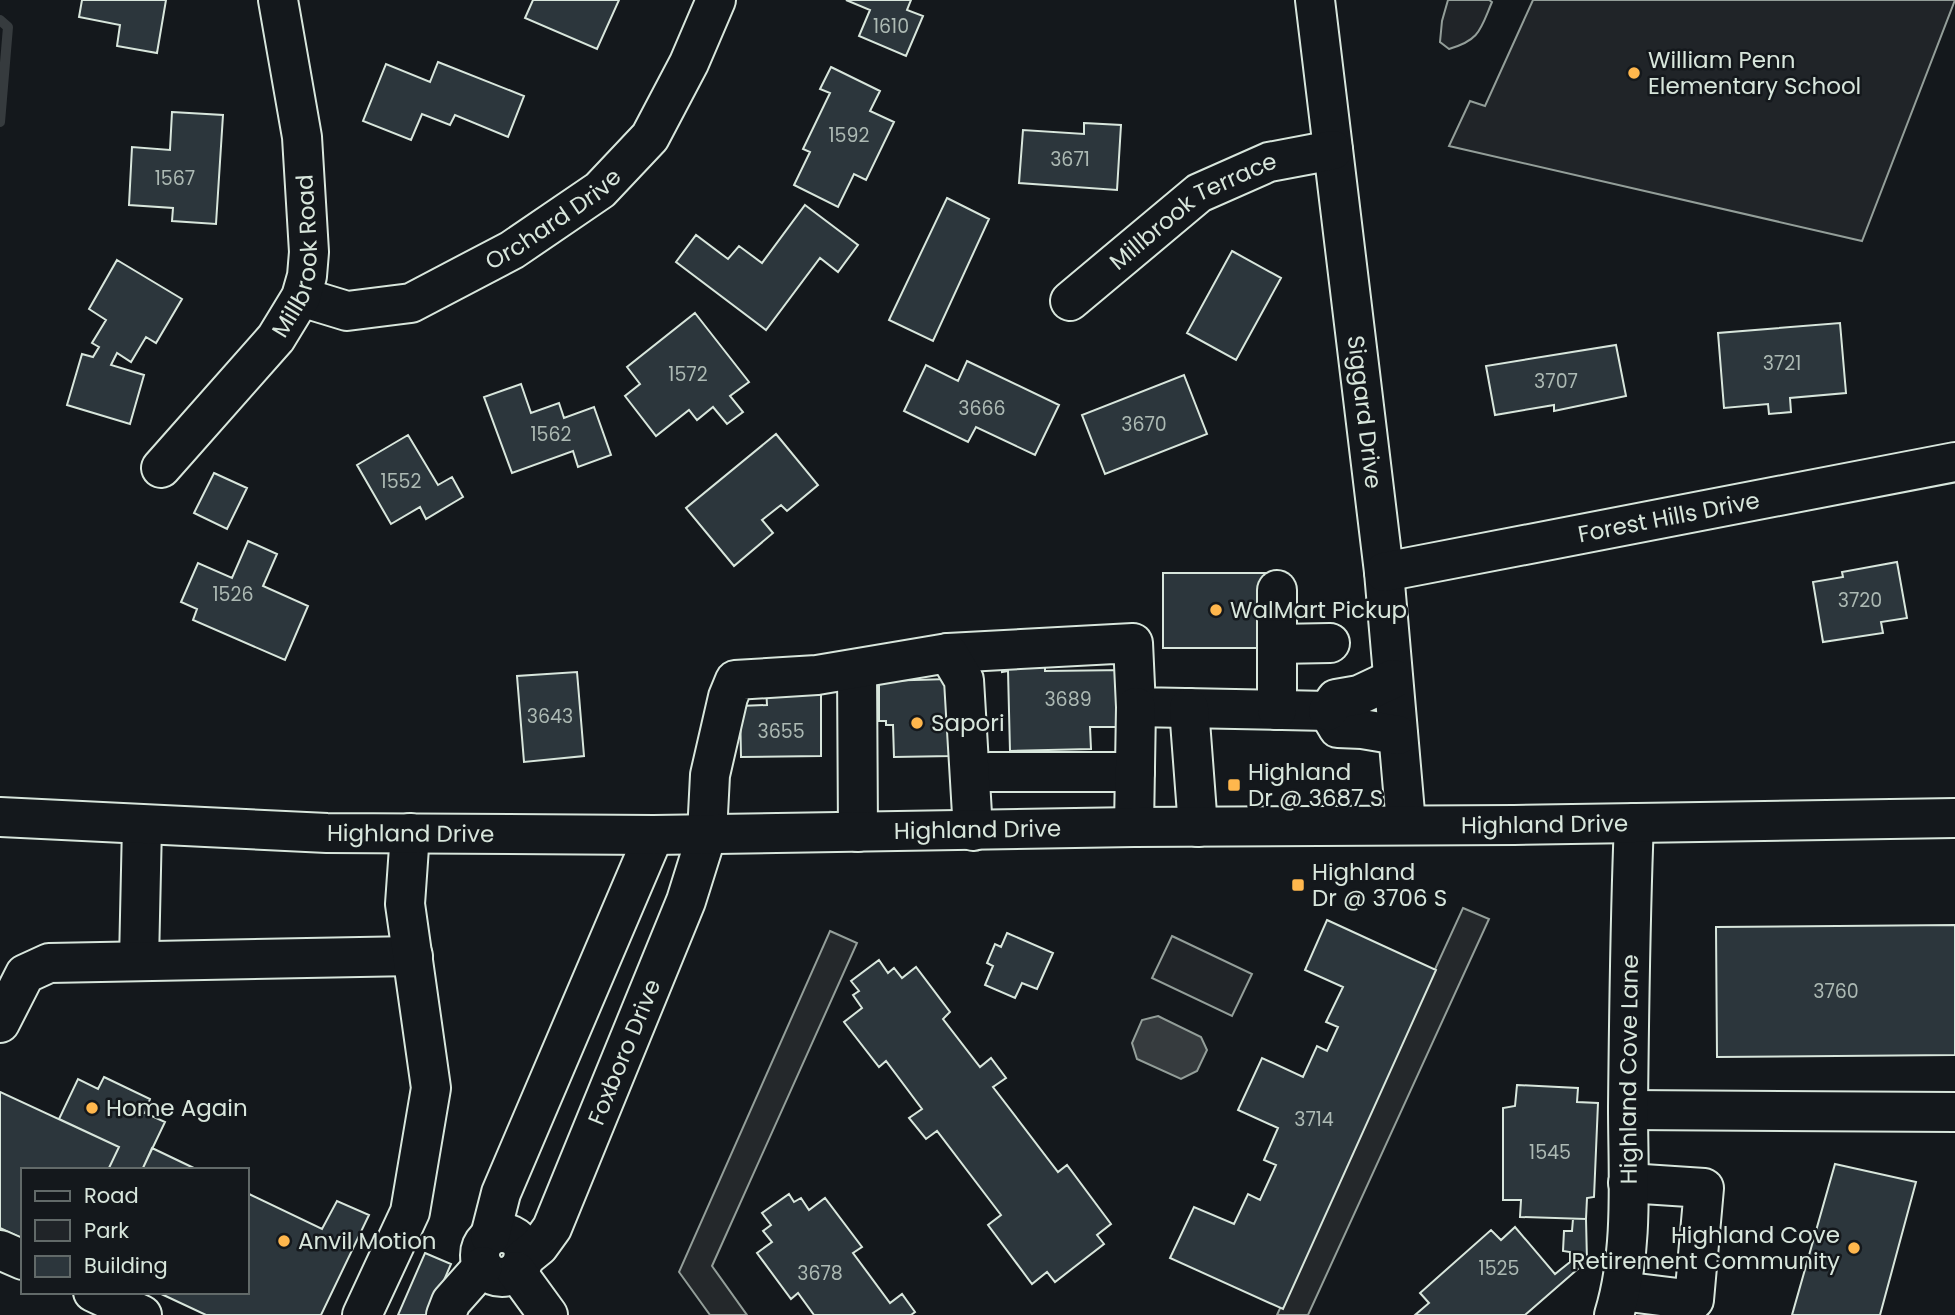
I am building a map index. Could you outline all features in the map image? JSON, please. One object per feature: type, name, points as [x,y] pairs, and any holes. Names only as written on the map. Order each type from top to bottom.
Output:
[{"type":"street","name":"Millbrook Road","points":[[160,468],[276,338],[301,297],[307,276],[309,252],[302,137],[278,0]]},
{"type":"street","name":"Orchard Drive","points":[[301,297],[346,311],[411,303],[512,250],[600,190],[650,137],[689,63],[716,0]]},
{"type":"street","name":"Siggard Drive","points":[[1315,0],[1384,572],[1406,824]]},
{"type":"street","name":"Millbrook Terrace","points":[[1070,301],[1199,193],[1269,162],[1333,150]]},
{"type":"street","name":"Forest Hills Drive","points":[[1384,572],[1955,462]]},
{"type":"street","points":[[1276,710],[1277,590]]},
{"type":"street","points":[[858,832],[857,669],[948,653],[1133,643],[1136,707],[1134,827]]},
{"type":"street","points":[[1277,644],[1331,643]]},
{"type":"street","points":[[948,653],[964,680],[973,831]]},
{"type":"street","name":"Foxboro Drive","points":[[446,1315],[451,1302],[503,1258],[539,1246],[552,1228],[686,901],[707,834],[710,775],[728,697],[735,680],[817,675],[857,669]]},
{"type":"street","points":[[1328,711],[1336,699],[1359,695],[1393,679]]},
{"type":"street","points":[[1136,707],[1328,711]]},
{"type":"street","points":[[1189,708],[1198,827]]},
{"type":"street","points":[[1328,711],[1338,728],[1362,729],[1398,736]]},
{"type":"street","points":[[990,772],[1135,772]]},
{"type":"street","name":"Highland Drive","points":[[0,817],[327,833],[654,835],[1955,818]]},
{"type":"street","name":"Highland Cove Lane","points":[[1617,1303],[1628,1183],[1630,918],[1634,823]]},
{"type":"street","points":[[139,961],[142,825]]},
{"type":"street","points":[[362,1315],[410,1212],[431,1088],[405,904],[410,834]]},
{"type":"street","name":"Foxboro Drive","points":[[503,1258],[501,1193],[654,835]]},
{"type":"street","points":[[0,1023],[24,974],[49,962],[413,956]]},
{"type":"street","points":[[1628,1110],[1955,1112]]},
{"type":"street","points":[[1617,1303],[1693,1307],[1704,1188],[1628,1183]]},
{"type":"street","points":[[0,1250],[21,1259]]},
{"type":"street","points":[[503,1258],[548,1315]]},
{"type":"street","points":[[97,1294],[142,1315]]},
{"type":"green space","points":[[1448,0],[1492,2],[1478,33],[1467,42],[1449,49],[1440,42]]},
{"type":"green space","name":"William Penn Elementary School","points":[[1533,0],[1955,0],[1862,241],[1449,146],[1470,101],[1485,106]]},
{"type":"green space","points":[[1172,936],[1252,974],[1232,1016],[1152,978]]},
{"type":"shaded area","points":[[1463,908],[1489,919],[1308,1315],[1277,1315]]},
{"type":"shaded area","points":[[830,931],[857,943],[712,1266],[747,1315],[710,1315],[679,1272]]},
{"type":"shaded area","points":[[1158,1016],[1201,1037],[1207,1050],[1197,1071],[1181,1079],[1137,1059],[1132,1043],[1142,1020]]},
{"type":"building","points":[[82,0],[166,0],[157,53],[117,46],[120,25],[79,17]]},
{"type":"building","points":[[533,0],[619,0],[597,49],[525,18]]},
{"type":"building","points":[[846,0],[911,0],[907,10],[923,16],[906,56],[859,36],[870,10]]},
{"type":"building","points":[[438,62],[524,96],[508,137],[455,115],[450,125],[422,114],[411,140],[363,121],[386,64],[430,82]]},
{"type":"building","points":[[831,67],[880,91],[870,111],[894,122],[866,180],[854,174],[838,207],[794,185],[810,152],[803,149],[830,93],[820,89]]},
{"type":"building","points":[[172,112],[223,115],[216,224],[172,221],[173,208],[129,205],[132,147],[170,150]]},
{"type":"building","points":[[1084,123],[1121,125],[1117,190],[1019,183],[1023,130],[1084,134]]},
{"type":"building","points":[[947,198],[989,219],[933,341],[889,320]]},
{"type":"building","points":[[805,205],[858,245],[838,272],[820,258],[766,330],[676,262],[696,235],[728,259],[739,246],[762,263]]},
{"type":"building","points":[[1232,251],[1281,278],[1236,360],[1187,333]]},
{"type":"building","points":[[117,260],[182,299],[156,343],[146,337],[131,362],[117,353],[111,365],[144,375],[130,424],[67,405],[82,354],[93,357],[99,347],[92,343],[106,320],[89,309]]},
{"type":"building","points":[[695,313],[749,382],[730,396],[743,412],[727,424],[713,407],[697,420],[689,410],[656,436],[625,396],[640,384],[627,367]]},
{"type":"building","points":[[1840,323],[1846,393],[1790,398],[1791,412],[1769,414],[1768,404],[1724,408],[1718,333]]},
{"type":"building","points":[[1616,345],[1626,396],[1554,411],[1554,405],[1495,415],[1486,366]]},
{"type":"building","points":[[967,361],[1059,405],[1035,455],[976,427],[968,442],[904,411],[926,365],[958,381]]},
{"type":"building","points":[[1184,375],[1207,434],[1105,474],[1082,415]]},
{"type":"building","points":[[521,384],[531,413],[559,403],[564,418],[594,407],[611,455],[578,467],[573,451],[512,473],[484,397]]},
{"type":"building","points":[[776,434],[818,485],[787,511],[781,505],[762,520],[773,533],[734,566],[686,508]]},
{"type":"building","points":[[408,435],[438,485],[452,477],[463,497],[426,519],[420,507],[391,524],[357,465]]},
{"type":"building","points":[[214,473],[247,488],[227,529],[194,513]]},
{"type":"building","points":[[248,541],[277,554],[263,586],[308,606],[285,660],[193,620],[197,609],[181,602],[198,563],[232,578]]},
{"type":"building","points":[[1897,562],[1907,618],[1881,622],[1883,633],[1823,642],[1813,582],[1843,577],[1842,572]]},
{"type":"building","name":"WalMart Pickup","points":[[1163,573],[1269,573],[1269,648],[1163,648]]},
{"type":"building","points":[[1045,653],[1045,671],[1127,670],[1128,727],[1090,727],[1091,749],[1010,751],[1008,671],[1002,672],[1002,654]]},
{"type":"building","points":[[577,672],[584,756],[524,762],[517,676]]},
{"type":"building","points":[[949,679],[951,756],[894,757],[893,725],[879,721],[879,681]]},
{"type":"building","points":[[821,686],[821,756],[741,757],[740,706],[767,705],[766,687]]},
{"type":"building","points":[[1327,920],[1436,970],[1283,1309],[1170,1258],[1194,1207],[1234,1224],[1248,1194],[1260,1200],[1276,1165],[1264,1160],[1278,1128],[1238,1110],[1262,1058],[1303,1077],[1317,1046],[1327,1051],[1338,1027],[1326,1022],[1343,987],[1305,970]]},
{"type":"building","points":[[1955,925],[1955,1055],[1717,1057],[1716,927]]},
{"type":"building","points":[[1007,933],[1053,953],[1037,989],[1022,983],[1015,998],[985,985],[993,966],[987,963],[995,944],[1001,947]]},
{"type":"building","points":[[879,960],[888,973],[894,968],[902,978],[916,967],[950,1012],[943,1019],[980,1067],[991,1058],[1006,1078],[993,1087],[1058,1172],[1067,1165],[1111,1224],[1097,1235],[1104,1244],[1055,1282],[1047,1272],[1032,1284],[988,1225],[1001,1215],[937,1131],[926,1139],[909,1118],[922,1109],[886,1061],[879,1067],[844,1022],[862,1008],[853,995],[859,991],[851,981]]},
{"type":"building","points":[[104,1077],[150,1099],[145,1113],[165,1122],[143,1168],[109,1168],[119,1147],[59,1119],[78,1079],[98,1089]]},
{"type":"building","points":[[1517,1085],[1578,1088],[1577,1102],[1598,1103],[1594,1197],[1587,1198],[1586,1219],[1520,1217],[1521,1200],[1503,1200],[1503,1108],[1515,1106]]},
{"type":"building","points":[[0,1092],[119,1147],[109,1168],[21,1168],[21,1238],[0,1228]]},
{"type":"building","points":[[152,1148],[194,1168],[143,1168]]},
{"type":"building","name":"Highland Cove Retirement Community","points":[[1835,1164],[1916,1182],[1880,1315],[1792,1315]]},
{"type":"building","points":[[248,1193],[322,1229],[337,1201],[369,1215],[321,1315],[206,1315],[161,1294],[248,1294]]},
{"type":"building","points":[[789,1194],[794,1202],[801,1198],[809,1210],[825,1198],[862,1247],[853,1253],[890,1303],[902,1294],[915,1312],[911,1315],[814,1315],[798,1293],[791,1299],[757,1253],[772,1242],[763,1231],[771,1225],[762,1213]]},
{"type":"building","points":[[1573,1219],[1586,1219],[1587,1261],[1525,1315],[1415,1315],[1429,1303],[1420,1293],[1491,1230],[1501,1240],[1515,1227],[1555,1274],[1570,1262],[1570,1252],[1563,1251],[1564,1231],[1572,1231]]},
{"type":"building","points":[[425,1253],[451,1264],[429,1315],[398,1315]]},
{"type":"waterway","points":[[0,20],[8,27],[0,122]]},
{"type":"place","name":"William Penn Elementary School","points":[[1634,73]]},
{"type":"place","name":"WalMart Pickup","points":[[1216,610]]},
{"type":"place","name":"Sapori","points":[[917,723]]},
{"type":"place","name":"Highland Dr @ 3687 S","points":[[1234,785]]},
{"type":"place","name":"Highland Dr @ 3706 S","points":[[1298,885]]},
{"type":"place","name":"Home Again","points":[[92,1108]]},
{"type":"place","name":"Anvil Motion","points":[[284,1241]]},
{"type":"place","name":"Highland Cove Retirement Community","points":[[1854,1248]]}]
